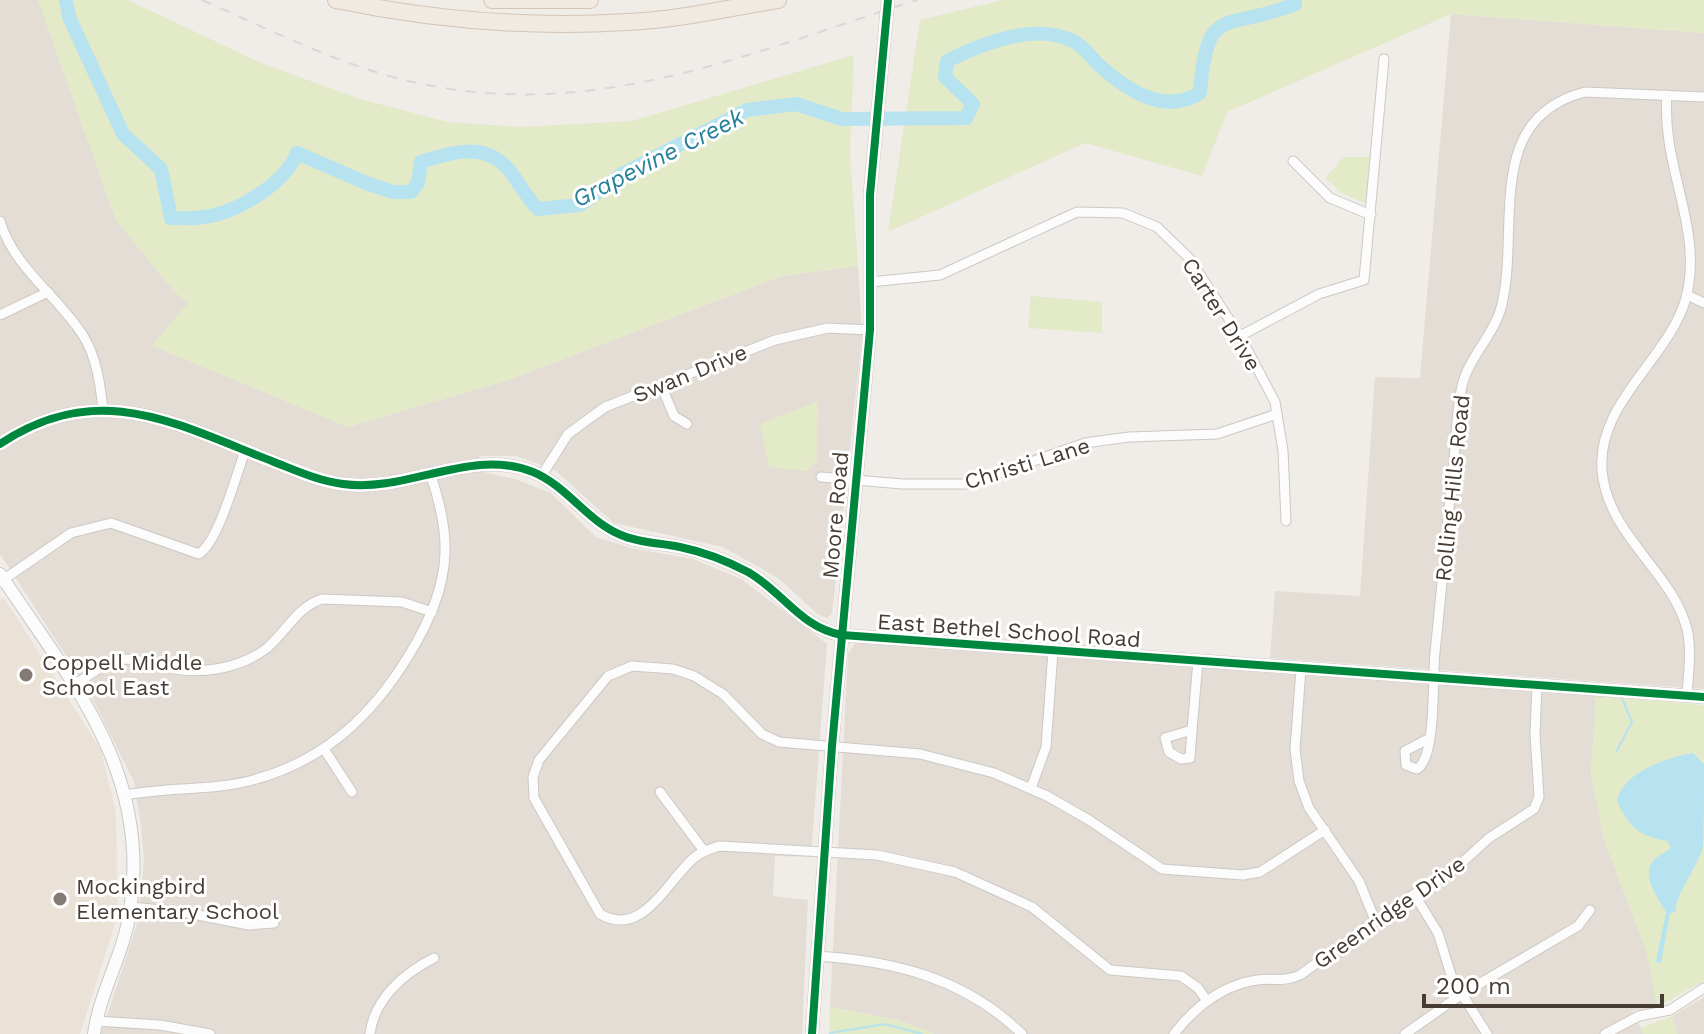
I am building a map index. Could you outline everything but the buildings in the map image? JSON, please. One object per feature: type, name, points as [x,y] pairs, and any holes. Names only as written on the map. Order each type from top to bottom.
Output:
[{"type":"main road","points":[[336,0],[412,6],[525,24],[628,22],[778,0]]},
{"type":"main road","points":[[492,0],[590,0]]},
{"type":"street","name":"Moore Road","points":[[812,1034],[832,746],[870,330],[874,160],[888,0]]},
{"type":"street","points":[[1240,336],[1319,294],[1364,280],[1384,59]]},
{"type":"street","name":"Rolling Hills Road","points":[[1430,738],[1432,677],[1463,383],[1491,333],[1503,299],[1519,145],[1539,113],[1570,95],[1585,92],[1704,97]]},
{"type":"street","points":[[1667,95],[1666,140],[1692,242],[1687,295],[1672,334],[1618,410],[1607,432],[1602,468],[1615,515],[1679,610],[1687,629],[1687,696]]},
{"type":"street","points":[[1293,161],[1330,198],[1371,215]]},
{"type":"street","name":"Carter Drive","points":[[870,282],[940,275],[1077,212],[1123,213],[1157,227],[1176,241],[1240,336],[1275,402],[1283,451],[1286,521]]},
{"type":"street","points":[[0,221],[12,248],[91,352],[99,376],[103,409]]},
{"type":"street","points":[[0,315],[48,292]]},
{"type":"street","points":[[1687,295],[1704,303]]},
{"type":"street","name":"Swan Drive","points":[[542,475],[555,450],[582,422],[605,407],[787,336],[828,328],[870,330]]},
{"type":"street","points":[[661,385],[674,416],[687,424]]},
{"type":"street","name":"East Bethel School Road","points":[[0,444],[60,415],[103,409],[162,418],[316,478],[344,484],[390,484],[471,464],[512,466],[542,475],[600,524],[622,536],[684,548],[733,565],[764,583],[817,629],[842,635],[1704,697]]},
{"type":"street","name":"Christi Lane","points":[[821,477],[968,484],[1085,443],[1129,437],[1217,434],[1277,414]]},
{"type":"street","points":[[210,1034],[160,1025],[94,1027],[121,954],[131,907],[135,850],[126,795],[98,722],[1,578],[71,533],[111,523],[199,554],[205,550],[220,517],[245,451]]},
{"type":"street","points":[[126,795],[162,788],[251,781],[287,769],[324,749],[370,711],[390,686],[432,612],[445,553],[439,499],[431,476]]},
{"type":"street","points":[[74,685],[111,661],[122,659],[190,671],[212,670],[243,662],[273,643],[311,603],[322,599],[402,602],[432,612]]},
{"type":"street","points":[[1031,788],[1046,747],[1053,651]]},
{"type":"street","points":[[1192,730],[1198,661]]},
{"type":"street","points":[[1207,1001],[1198,988],[1181,976],[1110,970],[1032,907],[977,879],[907,860],[731,845],[704,851],[641,915],[626,922],[610,920],[600,914],[534,798],[533,777],[539,760],[608,676],[632,666],[673,669],[694,676],[723,694],[768,738],[938,757],[1031,788],[1089,820],[1162,869],[1243,875],[1260,872],[1325,830]]},
{"type":"street","points":[[1301,669],[1296,763],[1309,808],[1359,881],[1375,920]]},
{"type":"street","name":"Greenridge Drive","points":[[1174,1034],[1207,1001],[1228,989],[1256,980],[1291,979],[1300,975],[1375,920],[1455,869],[1489,838],[1534,809],[1539,797],[1535,745],[1537,685]]},
{"type":"street","points":[[324,749],[352,792]]},
{"type":"street","points":[[660,792],[704,851]]},
{"type":"street","points":[[1414,894],[1438,933],[1446,965],[1487,1034]]},
{"type":"street","points":[[131,907],[182,912],[249,925],[274,923]]},
{"type":"street","points":[[1405,1034],[1462,994],[1578,926],[1590,910]]},
{"type":"street","points":[[817,956],[869,959],[929,974],[971,994],[1022,1034]]},
{"type":"street","points":[[370,1034],[377,1009],[386,996],[412,969],[434,958]]},
{"type":"street","points":[[1605,1034],[1639,1016],[1670,1010],[1704,988]]},
{"type":"shaded area","points":[[0,0],[38,0],[116,220],[175,292],[189,303],[153,345],[348,427],[508,380],[782,276],[858,266],[862,336],[832,614],[827,618],[818,614],[778,578],[723,547],[614,523],[555,470],[516,456],[479,456],[486,473],[515,479],[551,493],[596,537],[631,548],[693,559],[741,579],[827,644],[811,857],[775,856],[773,896],[808,900],[802,1034],[101,1034],[138,921],[144,860],[141,826],[134,782],[89,691],[0,554]]},
{"type":"shaded area","points":[[1451,14],[1704,33],[1704,689],[1270,658],[1275,591],[1360,596],[1375,377],[1420,378]]},
{"type":"shaded area","points":[[4,598],[101,750],[116,813],[118,914],[80,1034],[0,1034],[0,600]]},
{"type":"shaded area","points":[[857,640],[1596,696],[1591,775],[1605,842],[1647,953],[1657,1007],[1632,1011],[1644,1034],[934,1034],[898,1020],[830,1007],[848,654]]},
{"type":"shaded area","points":[[1704,997],[1704,1034],[1678,1034],[1672,1016]]},
{"type":"green space","points":[[38,0],[128,0],[261,63],[360,99],[448,122],[520,127],[632,121],[854,55],[850,154],[858,266],[782,276],[508,380],[348,427],[152,346],[188,303],[175,292],[116,220]]},
{"type":"green space","points":[[1003,0],[1704,0],[1704,33],[1451,14],[1227,112],[1202,176],[1085,143],[888,232],[920,20]]},
{"type":"green space","points":[[1344,157],[1376,157],[1372,206],[1343,194],[1325,178]]},
{"type":"green space","points":[[1031,296],[1102,302],[1102,333],[1028,328]]},
{"type":"green space","points":[[818,401],[817,460],[807,471],[769,467],[760,424]]},
{"type":"green space","points":[[1596,696],[1704,705],[1704,981],[1657,1007],[1647,953],[1605,842],[1591,775]]},
{"type":"green space","points":[[830,1007],[898,1020],[934,1034],[829,1034]]},
{"type":"green space","points":[[1672,1016],[1678,1034],[1644,1034],[1641,1028]]},
{"type":"water","points":[[1693,753],[1704,764],[1703,847],[1676,911],[1670,914],[1661,963],[1656,962],[1666,912],[1649,879],[1649,872],[1655,859],[1671,847],[1667,841],[1636,829],[1617,801],[1627,782],[1647,768]]},
{"type":"waterway","name":"Grapevine Creek","points":[[66,0],[69,17],[123,134],[161,169],[171,218],[200,218],[244,203],[282,176],[297,153],[366,183],[393,192],[411,192],[418,183],[421,162],[444,155],[478,152],[489,155],[508,169],[538,209],[580,205],[622,174],[747,110],[796,104],[842,119],[966,118],[973,104],[945,77],[947,61],[992,42],[1025,34],[1058,36],[1073,41],[1123,84],[1147,97],[1174,102],[1200,93],[1208,44],[1224,24],[1295,4],[1295,0]]},
{"type":"waterway","points":[[1616,752],[1632,722],[1622,698]]},
{"type":"waterway","points":[[830,1033],[885,1024],[922,1034]]},
{"type":"railway","points":[[202,0],[368,70],[462,91],[530,94],[595,90],[659,79],[787,43],[917,0]]},
{"type":"cycle path","points":[[812,1034],[832,746],[870,330],[870,195],[888,0]]},
{"type":"cycle path","points":[[0,444],[36,424],[71,414],[104,411],[137,414],[170,422],[308,475],[343,484],[392,482],[463,467],[509,466],[545,478],[598,521],[621,535],[698,551],[748,572],[803,617],[842,635],[1704,697]]},
{"type":"place","name":"Coppell Middle School East","points":[[26,675]]},
{"type":"place","name":"Mockingbird Elementary School","points":[[60,899]]}]
